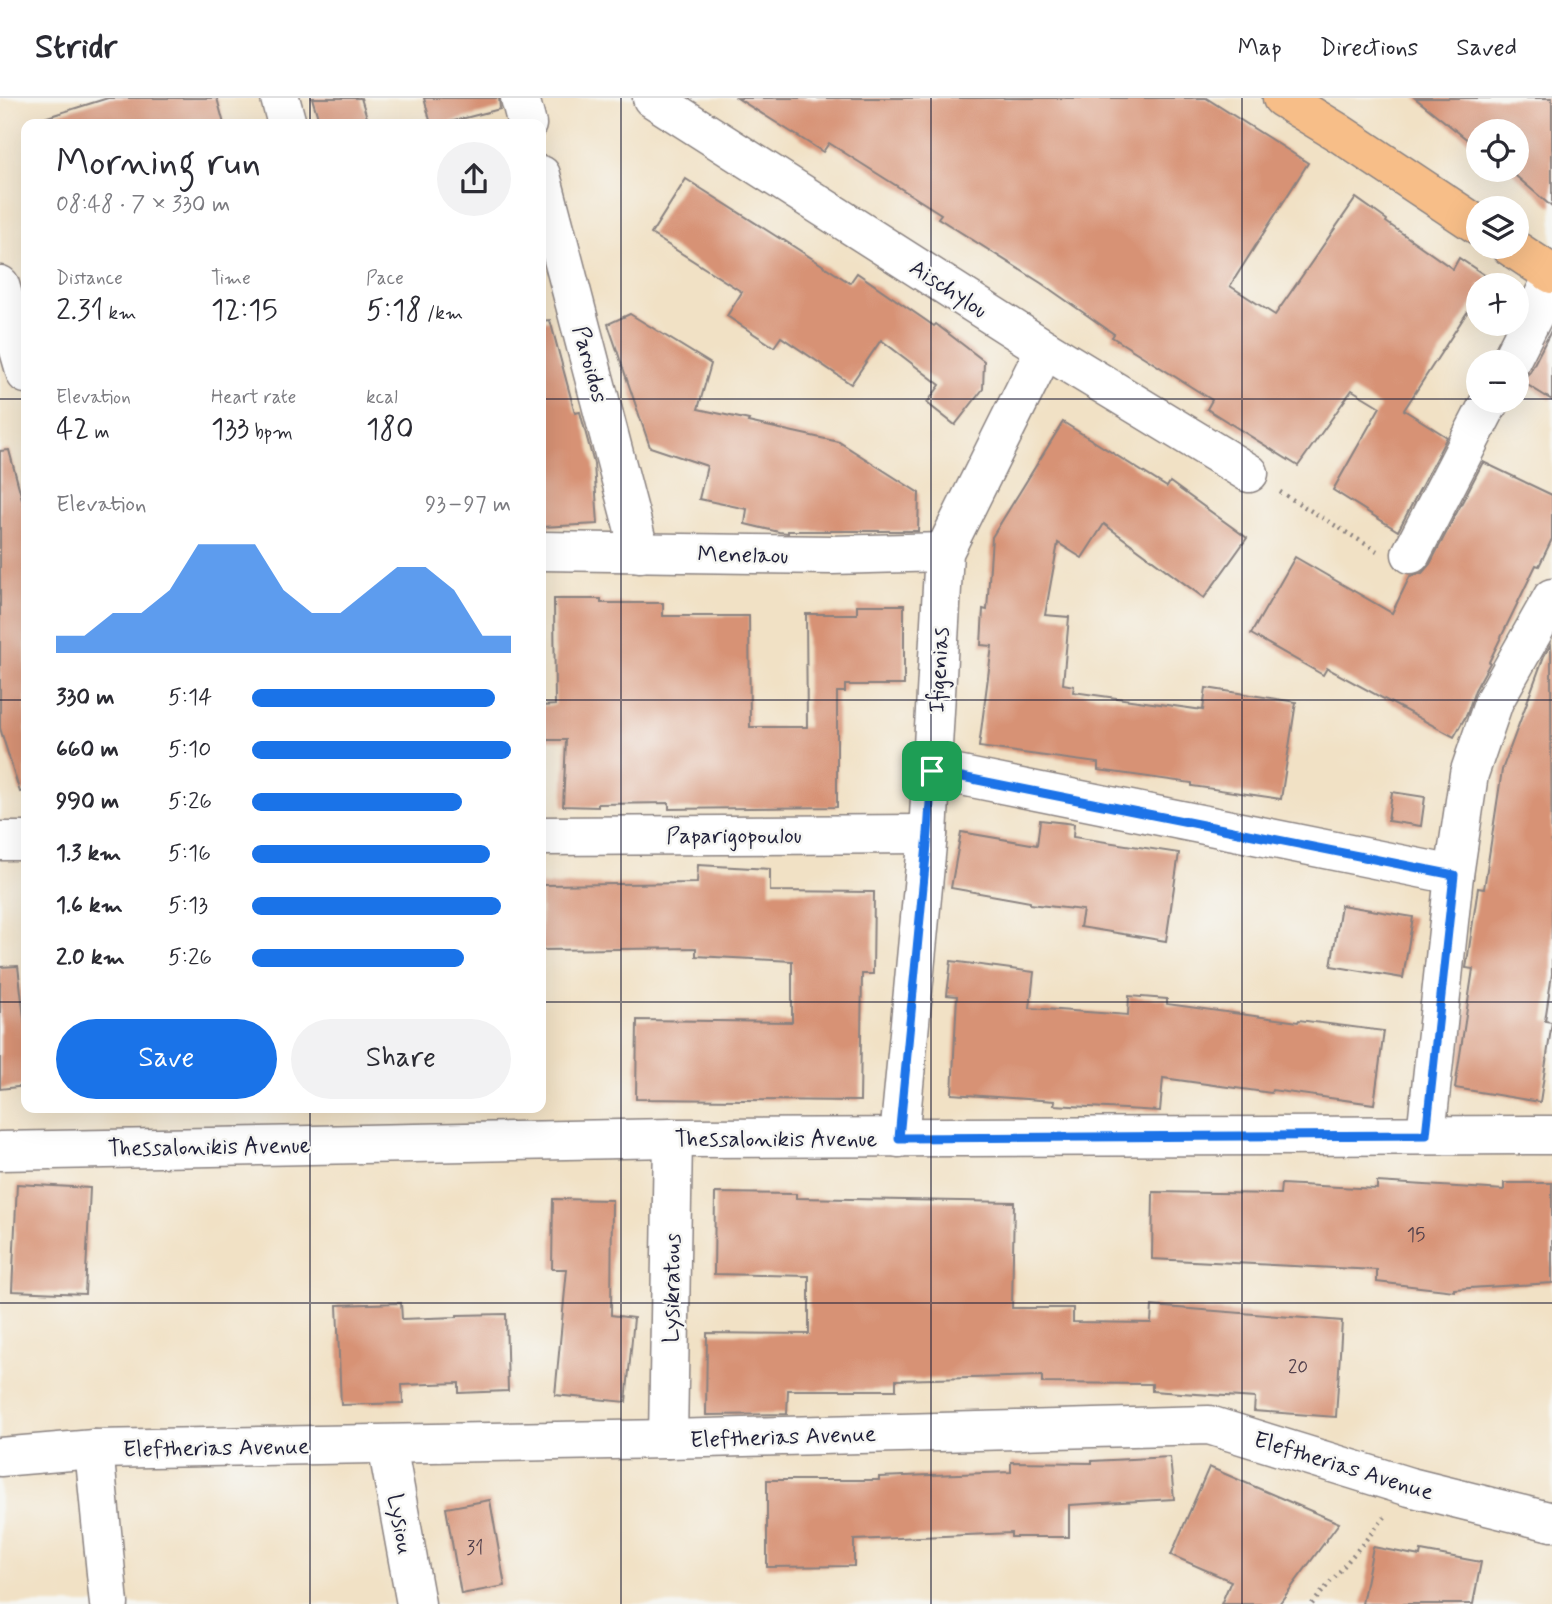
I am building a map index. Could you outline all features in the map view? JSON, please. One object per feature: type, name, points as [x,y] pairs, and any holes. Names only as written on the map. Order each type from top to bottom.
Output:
[{"type":"main road","points":[[1282,98],[1466,218]]},
{"type":"main road","points":[[1528,259],[1552,276]]},
{"type":"street","points":[[281,98],[286,119]]},
{"type":"street","points":[[520,98],[526,119]]},
{"type":"street","name":"Aischylou","points":[[652,98],[1045,349],[1249,473]]},
{"type":"street","name":"Paroidos","points":[[546,194],[640,552]]},
{"type":"street","points":[[1516,350],[1552,276]]},
{"type":"street","points":[[0,285],[21,357]]},
{"type":"street","name":"Ifigenias","points":[[899,1138],[928,834],[944,552],[1045,349]]},
{"type":"street","points":[[1395,553],[1482,413]]},
{"type":"street","name":"Menelaou","points":[[546,551],[832,555],[944,552]]},
{"type":"street","points":[[1426,1135],[1454,875],[1469,774],[1494,701],[1552,598]]},
{"type":"street","points":[[932,771],[1454,875]]},
{"type":"street","name":"Paparigopoulou","points":[[546,836],[928,834]]},
{"type":"street","points":[[0,841],[21,841]]},
{"type":"street","name":"Thessalonikis Avenue","points":[[0,1151],[673,1138],[1552,1135]]},
{"type":"street","name":"Lysikratous","points":[[668,1439],[673,1138]]},
{"type":"street","name":"Eleftherias Avenue","points":[[0,1457],[94,1449],[668,1439],[1209,1425],[1410,1486],[1552,1522]]},
{"type":"street","name":"Lysiou","points":[[387,1445],[416,1604]]},
{"type":"street","points":[[94,1449],[109,1604]]},
{"type":"path","points":[[1249,473],[1395,553]]},
{"type":"path","points":[[1312,1604],[1410,1486]]},
{"type":"building","points":[[108,98],[217,98],[223,119],[44,119]]},
{"type":"building","points":[[312,98],[361,98],[367,119],[318,119]]},
{"type":"building","points":[[424,98],[499,98],[500,109],[461,119],[430,119]]},
{"type":"building","points":[[737,98],[1206,98],[1308,163],[1230,286],[1275,315],[1356,198],[1453,269],[1459,258],[1482,273],[1466,273],[1466,314],[1404,410],[1447,437],[1398,531],[1333,490],[1380,407],[1352,390],[1298,466],[1207,409],[1212,400],[1112,337],[1114,334],[1041,283],[938,218],[941,214],[829,143],[823,152]]},
{"type":"building","points":[[1415,98],[1552,98],[1552,207],[1523,182],[1529,182],[1529,119],[1466,119],[1466,139]]},
{"type":"building","points":[[686,179],[850,283],[857,273],[934,326],[936,324],[984,361],[983,389],[955,425],[927,403],[940,385],[881,340],[851,384],[781,337],[774,347],[727,316],[742,292],[651,234]]},
{"type":"building","points":[[630,314],[711,364],[698,409],[839,442],[919,493],[918,531],[779,532],[745,524],[747,509],[699,499],[707,466],[650,447],[608,324]]},
{"type":"building","points":[[546,320],[550,320],[575,413],[580,412],[594,464],[598,524],[546,527]]},
{"type":"building","points":[[1552,329],[1552,400],[1529,386],[1530,372]]},
{"type":"building","points":[[1063,422],[1167,487],[1170,482],[1247,538],[1204,598],[1104,524],[1082,558],[1058,543],[1045,615],[1069,617],[1063,684],[1074,686],[1073,692],[1203,710],[1206,688],[1296,702],[1281,799],[1098,770],[1098,763],[979,747],[992,646],[981,645],[983,609],[987,610],[992,537]]},
{"type":"building","points":[[9,450],[21,495],[20,792],[0,728],[0,451]]},
{"type":"building","points":[[1483,462],[1552,495],[1552,539],[1539,566],[1536,565],[1454,737],[1327,668],[1323,675],[1251,634],[1295,557],[1392,613],[1410,576],[1422,573],[1430,564]]},
{"type":"building","points":[[554,599],[601,599],[601,603],[663,603],[663,616],[749,616],[750,727],[807,727],[806,614],[857,614],[857,605],[904,605],[904,685],[845,685],[845,692],[837,692],[837,807],[669,809],[669,803],[563,806],[566,740],[546,740],[546,706],[555,705]]},
{"type":"building","points":[[1551,644],[1552,974],[1545,1021],[1552,1022],[1540,1102],[1455,1088],[1473,969],[1466,968],[1478,888],[1484,889],[1502,770],[1544,656]]},
{"type":"building","points":[[1392,792],[1425,797],[1421,826],[1388,821]]},
{"type":"building","points":[[1040,820],[1074,824],[1073,837],[1179,853],[1166,941],[1080,927],[1083,910],[1030,904],[951,888],[961,832],[1037,845]]},
{"type":"building","points":[[698,865],[770,869],[770,891],[874,892],[873,974],[862,974],[860,1101],[636,1099],[637,1020],[792,1022],[792,961],[696,956],[696,948],[546,950],[546,885],[697,883]]},
{"type":"building","points":[[1341,905],[1413,917],[1403,978],[1331,966]]},
{"type":"building","points":[[951,961],[1034,972],[1030,1008],[1128,1015],[1129,996],[1167,999],[1167,1004],[1298,1022],[1384,1031],[1374,1104],[1163,1078],[1160,1111],[1054,1105],[1055,1101],[952,1094],[957,996],[947,995]]},
{"type":"building","points":[[18,966],[21,992],[21,1087],[0,1089],[0,967]]},
{"type":"building","points":[[1377,1182],[1504,1190],[1504,1183],[1552,1183],[1552,1283],[1454,1291],[1377,1282],[1377,1270],[1152,1259],[1153,1192],[1280,1194],[1281,1184],[1377,1189]]},
{"type":"building","points":[[17,1184],[90,1188],[85,1294],[12,1291]]},
{"type":"building","points":[[715,1193],[796,1194],[796,1198],[1014,1202],[1012,1308],[1073,1308],[1073,1322],[1151,1323],[1152,1306],[1342,1321],[1336,1417],[1254,1411],[1255,1398],[1152,1391],[1152,1384],[1042,1383],[1042,1376],[896,1380],[896,1390],[788,1390],[787,1414],[706,1415],[707,1333],[809,1334],[809,1276],[714,1274]]},
{"type":"building","points":[[553,1199],[612,1200],[611,1315],[634,1318],[626,1402],[555,1395],[567,1269],[552,1269]]},
{"type":"building","points":[[401,1303],[402,1319],[506,1314],[508,1391],[459,1393],[459,1383],[402,1385],[403,1403],[341,1405],[337,1305]]},
{"type":"building","points":[[1170,1457],[1174,1499],[1069,1505],[1069,1537],[1011,1537],[1011,1533],[854,1540],[854,1566],[767,1567],[767,1480],[879,1480],[879,1477],[1011,1472],[1011,1462],[1092,1463]]},
{"type":"building","points":[[1209,1467],[1339,1523],[1279,1604],[1221,1604],[1231,1581],[1171,1555]]},
{"type":"building","points":[[490,1500],[505,1586],[461,1594],[446,1508]]},
{"type":"building","points":[[1373,1547],[1420,1556],[1421,1551],[1481,1562],[1473,1604],[1362,1604]]},
{"type":"route","points":[[932,771],[1454,875],[1426,1135],[899,1138],[932,771]]}]
